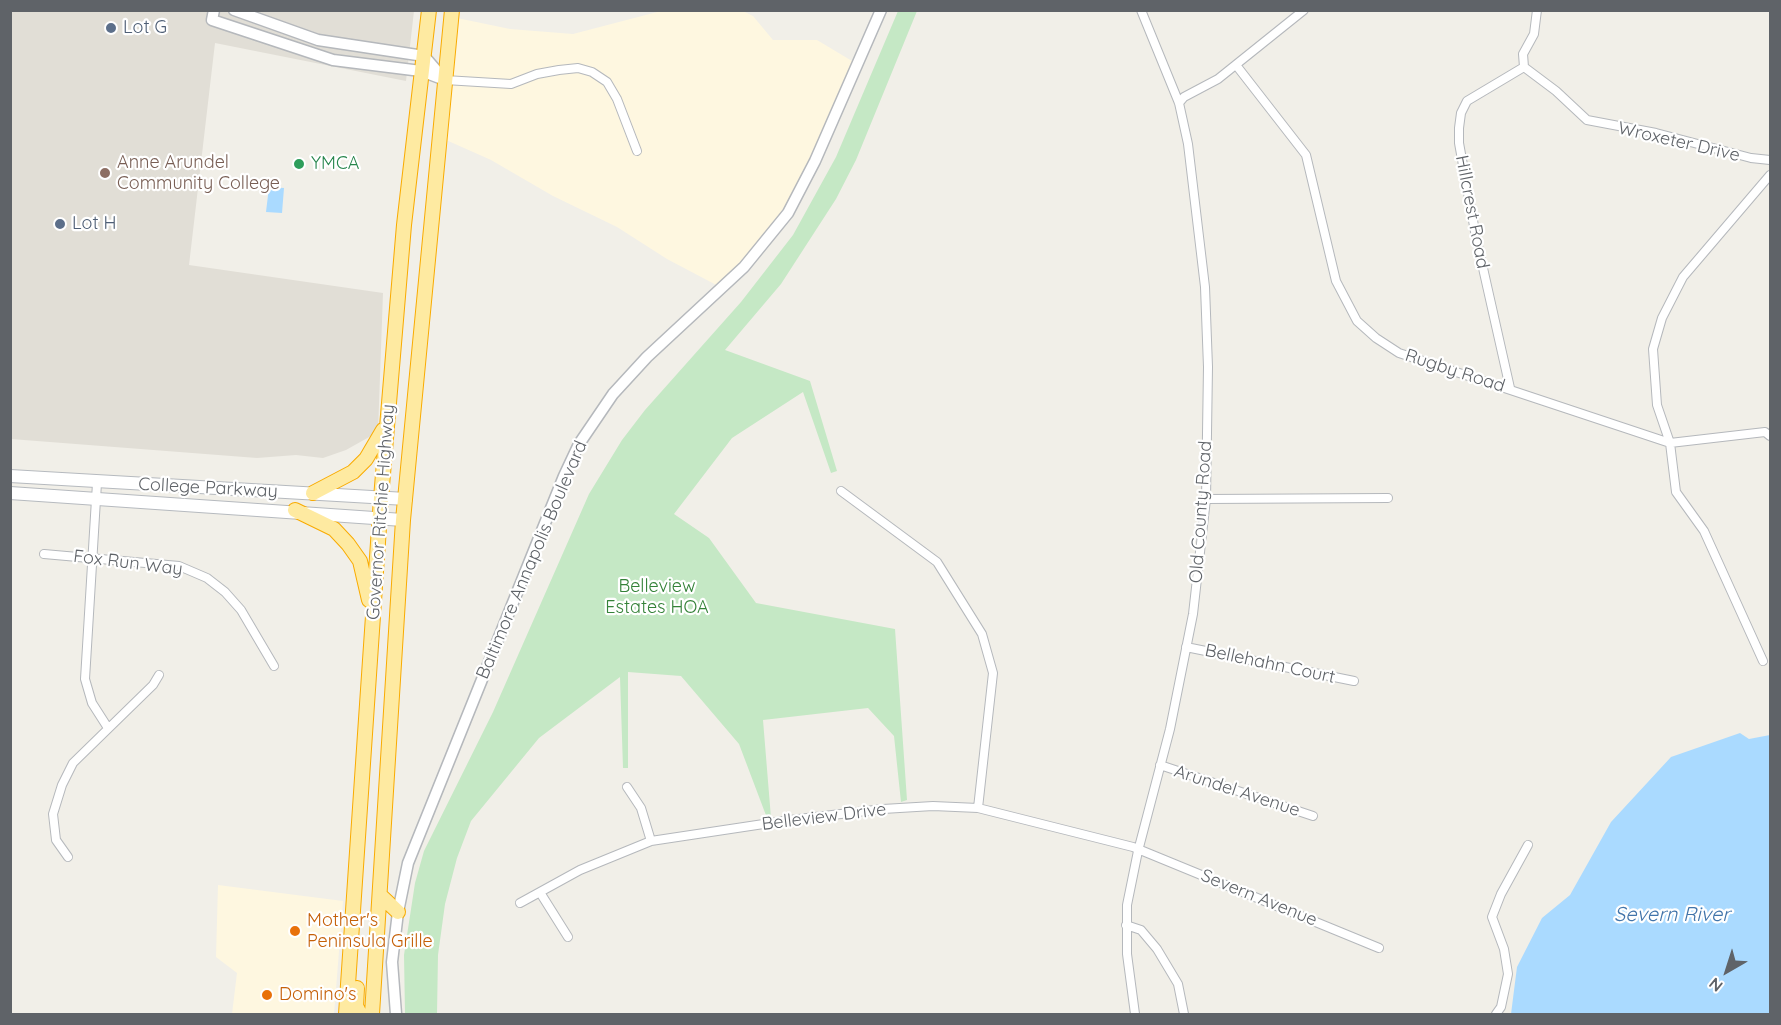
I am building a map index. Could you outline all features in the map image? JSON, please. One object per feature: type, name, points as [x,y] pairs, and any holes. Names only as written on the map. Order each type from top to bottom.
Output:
[{"type":"highway","name":"Governor Ritchie Highway","points":[[346,1014],[379,518],[404,225],[429,10]]},
{"type":"highway","name":"Governor Ritchie Highway","points":[[372,1014],[403,519],[452,10]]},
{"type":"highway","points":[[313,493],[353,472],[370,452],[387,423]]},
{"type":"highway","points":[[295,510],[334,529],[353,551],[365,578],[373,621]]},
{"type":"highway","points":[[355,878],[362,917],[356,1006],[360,1014]]},
{"type":"highway","points":[[380,895],[398,912]]},
{"type":"main road","name":"College Parkway","points":[[10,476],[97,483],[406,499]]},
{"type":"main road","name":"College Parkway","points":[[10,493],[295,510],[403,519]]},
{"type":"street","points":[[234,10],[318,40],[424,56],[445,80]]},
{"type":"street","name":"Baltimore Annapolis Boulevard","points":[[396,1014],[392,980],[398,912],[408,863],[579,444],[596,417],[632,373],[744,267],[788,213],[815,161],[881,10]]},
{"type":"street","name":"Old County Road","points":[[1135,1014],[1126,925],[1138,851],[1186,647],[1199,570],[1206,499],[1208,330],[1188,144],[1179,103],[1141,10]]},
{"type":"street","points":[[1179,103],[1184,97],[1207,87],[1304,10]]},
{"type":"street","points":[[1524,67],[1523,54],[1534,34],[1537,10]]},
{"type":"street","points":[[213,15],[333,60],[421,71],[445,80],[511,84],[537,74],[559,70],[578,68],[592,72],[607,82],[617,99],[636,151]]},
{"type":"street","name":"Rugby Road","points":[[1236,65],[1306,155],[1336,281],[1357,321],[1399,353],[1670,443],[1765,432],[1770,436]]},
{"type":"street","name":"Wroxeter Drive","points":[[1524,67],[1556,91],[1578,114],[1593,123],[1656,133],[1724,152],[1770,160]]},
{"type":"street","name":"Hillcrest Road","points":[[1510,388],[1476,237],[1459,143],[1459,128],[1461,113],[1467,101],[1524,67]]},
{"type":"street","points":[[1763,661],[1704,531],[1676,492],[1670,443],[1657,405],[1653,349],[1671,297],[1691,265],[1770,175]]},
{"type":"street","points":[[97,483],[85,679],[92,703],[108,728]]},
{"type":"street","points":[[841,491],[937,562],[982,634],[993,673],[978,808]]},
{"type":"street","points":[[1206,499],[1388,498]]},
{"type":"street","name":"Fox Run Way","points":[[44,554],[179,566],[207,578],[225,592],[241,610],[273,666]]},
{"type":"street","name":"Bellehahn Court","points":[[1186,647],[1354,681]]},
{"type":"street","points":[[68,857],[56,840],[53,814],[60,789],[73,763],[153,685],[159,675]]},
{"type":"street","name":"Arundel Avenue","points":[[1160,765],[1313,816]]},
{"type":"street","points":[[627,787],[640,808],[651,841]]},
{"type":"street","name":"Belleview Drive","points":[[520,903],[541,894],[580,870],[651,841],[883,809],[933,806],[978,808],[1133,847],[1138,851]]},
{"type":"street","points":[[1496,1014],[1501,1007],[1508,974],[1504,949],[1492,916],[1501,894],[1528,845]]},
{"type":"street","name":"Severn Avenue","points":[[1138,851],[1210,878],[1379,948]]},
{"type":"street","points":[[541,894],[568,937]]},
{"type":"street","points":[[1126,925],[1141,930],[1157,949],[1178,984],[1184,1014]]},
{"type":"shaded area","name":"Anne Arundel Community College","points":[[10,11],[414,11],[406,81],[215,43],[189,265],[383,293],[378,432],[346,450],[323,458],[296,455],[257,458],[11,439]]},
{"type":"shaded area","points":[[661,11],[743,11],[753,16],[773,40],[817,40],[857,64],[800,191],[722,288],[667,259],[617,227],[553,196],[491,160],[446,140],[457,18],[510,29],[573,34]]},
{"type":"shaded area","points":[[218,885],[343,901],[334,1014],[232,1014],[237,973],[216,957]]},
{"type":"green space","name":"Belleview Estates HOA","points":[[898,11],[917,11],[856,160],[836,199],[781,284],[725,350],[810,381],[837,471],[831,473],[803,392],[732,438],[674,514],[709,538],[756,603],[895,629],[907,800],[901,802],[894,736],[868,708],[763,720],[771,818],[767,818],[739,744],[681,676],[628,672],[628,768],[623,768],[620,677],[539,738],[471,821],[457,858],[445,904],[438,955],[437,1014],[405,1014],[404,955],[415,883],[424,851],[493,712],[589,494],[622,440],[645,410],[741,302],[793,235],[836,157]]},
{"type":"water","points":[[269,187],[284,188],[282,213],[266,212]]},
{"type":"water","name":"Severn River","points":[[1740,733],[1749,739],[1770,735],[1770,1014],[1511,1014],[1517,967],[1542,918],[1570,895],[1611,822],[1671,757]]},
{"type":"place","name":"Lot G","points":[[111,28]]},
{"type":"place","name":"YMCA","points":[[299,164]]},
{"type":"place","name":"Anne Arundel Community College","points":[[105,173]]},
{"type":"place","name":"Lot H","points":[[60,224]]},
{"type":"place","name":"Mother's Peninsula Grille","points":[[295,931]]},
{"type":"place","name":"Domino's","points":[[267,995]]}]
